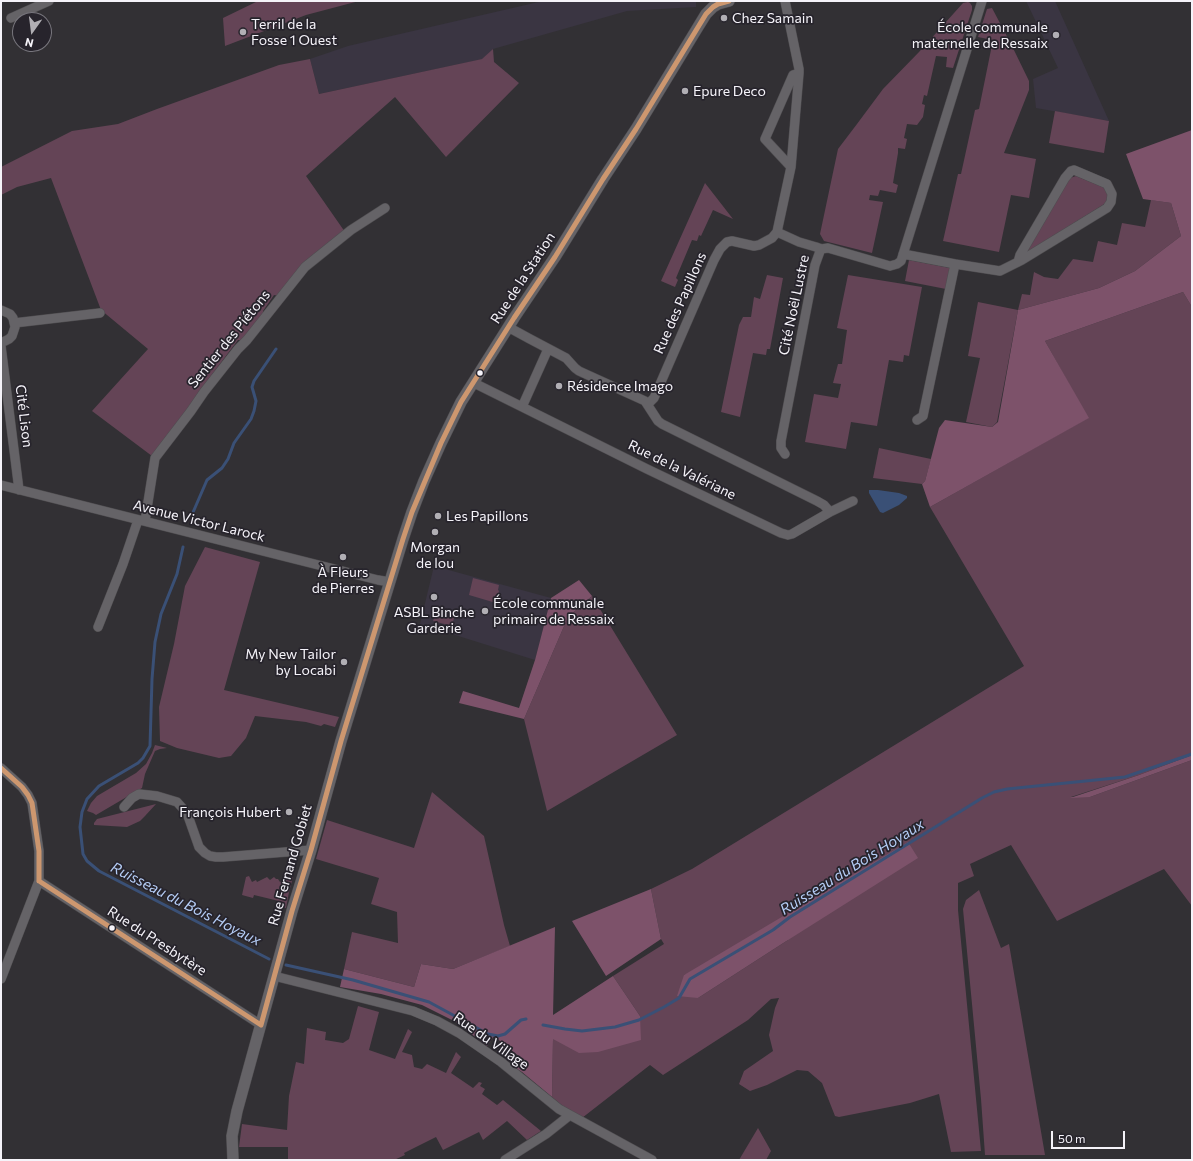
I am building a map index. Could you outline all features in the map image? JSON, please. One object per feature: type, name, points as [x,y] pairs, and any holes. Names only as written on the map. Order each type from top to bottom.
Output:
[{"type":"street","points":[[11,18],[48,1]]},
{"type":"street","name":"Rue de la Station","points":[[390,582],[412,512],[424,481],[462,402],[508,327],[555,257],[636,129],[655,95],[706,14],[718,4],[729,1]]},
{"type":"street","points":[[785,1],[799,63],[799,72],[791,167],[777,232],[821,250]]},
{"type":"street","points":[[982,1],[903,254],[1000,271],[1018,262],[1107,208],[1111,202],[1112,194],[1107,184],[1074,170],[1069,173],[1020,255],[1018,262]]},
{"type":"street","points":[[791,167],[765,139],[793,74],[799,72]]},
{"type":"street","name":"Sentier des Piétons","points":[[98,627],[142,520],[155,458],[204,392],[305,267],[351,230],[385,208]]},
{"type":"street","name":"Rue des Papillons","points":[[648,404],[654,398],[720,248],[727,242],[732,241],[754,246],[759,245],[772,238],[777,232]]},
{"type":"street","name":"Cité Noël Lustre","points":[[785,454],[781,448],[781,441],[815,265],[821,250],[828,248],[890,266],[900,262],[903,254]]},
{"type":"street","points":[[917,420],[923,416],[955,264]]},
{"type":"street","points":[[1,310],[10,314],[14,323],[12,336],[5,342],[1,343]]},
{"type":"street","points":[[14,323],[100,313]]},
{"type":"street","points":[[508,327],[566,358],[579,371],[645,401],[658,421],[662,424],[817,501],[824,505],[830,512]]},
{"type":"street","name":"Cité Lison","points":[[1,346],[19,490]]},
{"type":"street","points":[[522,407],[548,349]]},
{"type":"street","name":"Rue de la Valériane","points":[[474,383],[781,533],[788,535],[792,534],[830,512],[853,501]]},
{"type":"street","name":"Avenue Victor Larock","points":[[1,485],[390,582]]},
{"type":"street","name":"Rue Fernand Gobiet","points":[[233,1160],[232,1136],[237,1111],[260,1025],[341,741],[390,582]]},
{"type":"street","points":[[1,768],[22,787],[32,803],[40,851],[39,881],[1,979]]},
{"type":"street","points":[[124,807],[132,798],[139,794],[157,796],[177,802],[187,813],[199,847],[210,856],[223,857],[311,850]]},
{"type":"street","name":"Rue du Presbytère","points":[[39,881],[260,1025]]},
{"type":"street","name":"Rue du Village","points":[[274,976],[413,1011],[437,1021],[459,1033],[494,1058],[559,1109],[652,1160]]},
{"type":"street","points":[[505,1160],[574,1118]]},
{"type":"shaded area","name":"Terril de la Fosse 1 Ouest","points":[[258,1],[359,1],[306,15],[225,46],[223,18]]},
{"type":"shaded area","points":[[543,1],[696,1],[696,7],[627,11],[493,49],[483,59],[319,94],[310,59],[348,46]]},
{"type":"shaded area","name":"École communale maternelle de Ressaix","points":[[1026,1],[1055,1],[1109,121],[1036,108],[1033,79],[1058,68]]},
{"type":"shaded area","points":[[968,2],[972,6],[972,10],[953,68],[946,67],[947,57],[936,56],[927,96],[924,95],[922,104],[925,105],[923,117],[917,125],[907,124],[904,138],[907,139],[905,149],[898,148],[893,183],[898,185],[896,193],[880,190],[878,196],[870,195],[869,200],[883,202],[872,253],[824,241],[820,234],[838,149],[883,89],[963,3]]},
{"type":"shaded area","points":[[992,8],[1029,81],[1029,90],[1004,153],[1036,159],[1029,198],[1011,195],[999,252],[943,241],[958,174],[961,174],[975,110],[979,109],[993,40],[978,37],[987,9]]},
{"type":"shaded area","points":[[493,49],[494,62],[519,83],[446,157],[395,97],[306,176],[345,232],[279,296],[274,295],[263,311],[263,316],[244,340],[238,340],[198,393],[191,407],[152,456],[92,411],[148,349],[101,310],[51,178],[17,187],[1,195],[1,167],[72,131],[118,124],[279,65],[310,59],[319,94],[482,59]]},
{"type":"shaded area","points":[[1055,111],[1109,121],[1104,153],[1049,143]]},
{"type":"shaded area","points":[[1192,130],[1192,307],[1183,292],[1045,341],[1089,418],[930,507],[922,484],[925,481],[939,428],[945,420],[992,427],[998,422],[1018,310],[1099,288],[1135,271],[1181,236],[1171,203],[1143,199],[1126,154]]},
{"type":"shaded area","points":[[1076,176],[1105,188],[1107,192],[1106,203],[1027,253],[1065,185],[1070,178]]},
{"type":"shaded area","points":[[705,183],[733,219],[713,210],[701,236],[699,235],[697,241],[692,240],[676,278],[678,280],[675,287],[661,281]]},
{"type":"shaded area","points":[[1151,200],[1171,203],[1181,236],[1135,271],[1099,288],[1018,310],[1022,294],[1030,295],[1034,272],[1044,277],[1058,279],[1073,259],[1093,262],[1098,241],[1117,245],[1122,223],[1145,227]]},
{"type":"shaded area","points":[[909,260],[950,268],[946,289],[905,281]]},
{"type":"shaded area","points":[[767,275],[783,278],[770,349],[767,349],[766,355],[753,353],[740,417],[721,412],[739,325],[743,317],[751,317],[754,297],[760,299]]},
{"type":"shaded area","points":[[848,275],[922,287],[909,356],[904,355],[903,362],[889,360],[877,426],[851,422],[846,449],[805,442],[814,394],[838,398],[841,384],[833,383],[838,364],[842,364],[847,330],[837,328]]},
{"type":"shaded area","points":[[1183,292],[1192,307],[1192,755],[1139,775],[1071,797],[1090,797],[1192,760],[1192,906],[1164,869],[1057,921],[1011,845],[970,864],[974,876],[958,883],[958,910],[981,1151],[951,1152],[939,1094],[910,1103],[839,1117],[835,1116],[822,1083],[808,1071],[797,1070],[767,1085],[750,1091],[739,1084],[744,1071],[773,1051],[769,1035],[775,1008],[779,998],[771,999],[748,1020],[663,1075],[650,1065],[582,1118],[572,1114],[552,1097],[553,1039],[640,1016],[613,976],[664,944],[661,939],[651,889],[692,869],[1024,666],[930,507],[1088,418],[1045,341]],"holes":[[[788,940],[698,998],[684,975]]]},
{"type":"shaded area","points":[[978,302],[1018,310],[997,422],[992,427],[966,422],[980,358],[968,356]]},
{"type":"shaded area","points":[[879,448],[931,459],[925,481],[922,484],[873,478]]},
{"type":"shaded area","points":[[205,547],[260,562],[224,690],[339,717],[335,727],[324,724],[321,726],[306,722],[255,716],[246,738],[231,756],[219,758],[177,748],[160,741],[159,707],[174,644],[185,586]]},
{"type":"shaded area","name":"École communale primaire de Ressaix","points":[[434,566],[551,598],[535,660],[420,624]]},
{"type":"shaded area","points":[[473,578],[499,585],[496,603],[469,595]]},
{"type":"shaded area","points":[[579,580],[592,596],[568,617],[524,719],[459,703],[463,691],[519,708],[535,660],[551,598]]},
{"type":"shaded area","points":[[592,596],[677,735],[547,811],[524,719],[568,617]]},
{"type":"shaded area","points":[[436,613],[454,618],[452,626],[433,621]]},
{"type":"shaded area","points":[[155,745],[167,748],[155,751],[145,774],[142,788],[96,815],[87,811],[97,796],[136,773],[146,764]]},
{"type":"shaded area","points":[[1192,755],[1192,760],[1090,797],[1070,798],[1139,775]]},
{"type":"shaded area","points":[[432,792],[484,836],[510,946],[453,969],[421,964],[414,987],[344,969],[352,932],[398,943],[397,912],[371,904],[379,878],[316,859],[327,820],[414,848]]},
{"type":"shaded area","points":[[156,804],[140,821],[127,827],[94,825],[97,819]]},
{"type":"shaded area","points":[[908,842],[918,858],[698,998],[677,996],[684,975]]},
{"type":"shaded area","points":[[249,876],[252,882],[256,880],[257,882],[267,877],[270,880],[274,877],[280,882],[288,877],[293,877],[286,908],[278,906],[279,901],[254,895],[253,898],[242,895],[246,877]]},
{"type":"shaded area","points":[[651,889],[661,939],[606,976],[572,921]]},
{"type":"shaded area","points":[[979,890],[1001,948],[1009,944],[1045,1155],[985,1155],[963,909],[966,900]]},
{"type":"shaded area","points":[[555,927],[553,1015],[613,976],[640,1016],[641,1040],[598,1052],[579,1053],[553,1039],[552,1097],[522,1072],[512,1066],[521,1058],[494,1036],[487,1046],[456,1022],[422,1005],[381,994],[340,987],[344,969],[414,987],[421,964],[453,969]]},
{"type":"shaded area","points":[[358,1006],[379,1012],[369,1050],[395,1059],[408,1029],[412,1032],[402,1052],[412,1055],[414,1067],[422,1069],[427,1064],[446,1073],[456,1052],[461,1057],[451,1073],[473,1088],[479,1082],[482,1083],[480,1086],[485,1089],[482,1094],[497,1105],[503,1100],[541,1131],[527,1140],[507,1121],[483,1140],[479,1132],[443,1150],[436,1137],[404,1153],[405,1155],[394,1160],[288,1160],[288,1147],[239,1147],[242,1124],[287,1130],[289,1096],[296,1062],[304,1064],[307,1028],[326,1032],[325,1040],[343,1043],[349,1039]]},
{"type":"shaded area","points":[[758,1128],[771,1151],[766,1160],[739,1160]]},
{"type":"water","points":[[869,490],[899,493],[907,496],[907,498],[899,505],[883,513],[880,512],[869,493]]},
{"type":"waterway","points":[[191,517],[207,480],[222,468],[228,459],[234,443],[251,419],[256,401],[252,387],[254,381],[276,349]]},
{"type":"waterway","name":"Ruisseau du Bois Hoyaux","points":[[183,547],[177,574],[161,614],[155,642],[152,679],[150,746],[143,758],[138,763],[99,786],[87,799],[82,812],[80,827],[83,854],[87,861],[99,871],[269,959]]},
{"type":"waterway","name":"Ruisseau du Bois Hoyaux","points":[[543,1025],[582,1031],[615,1027],[639,1020],[679,998],[690,979],[773,930],[790,917],[994,792],[1007,789],[1125,777],[1192,754]]},
{"type":"waterway","points":[[286,965],[353,980],[429,1002],[488,1034],[498,1036],[505,1034],[521,1020],[526,1019]]},
{"type":"transit line","points":[[261,1025],[341,741],[403,539],[412,512],[441,443],[461,402],[636,129],[706,14],[718,4],[729,1]]},
{"type":"transit line","points":[[1,768],[22,787],[32,803],[39,851],[39,881]]},
{"type":"transit line","points":[[39,881],[261,1025]]},
{"type":"place","name":"Chez Samain","points":[[724,18]]},
{"type":"place","name":"Terril de la Fosse 1 Ouest","points":[[243,32]]},
{"type":"place","name":"École communale maternelle de Ressaix","points":[[1056,35]]},
{"type":"place","name":"Epure Deco","points":[[685,91]]},
{"type":"place","name":"Résidence Imago","points":[[559,386]]},
{"type":"place","name":"Les Papillons","points":[[438,516]]},
{"type":"place","name":"Morgan de lou","points":[[435,532]]},
{"type":"place","name":"À Fleurs de Pierres","points":[[343,557]]},
{"type":"place","name":"ASBL Binche Garderie","points":[[434,597]]},
{"type":"place","name":"École communale primaire de Ressaix","points":[[485,611]]},
{"type":"place","name":"My New Tailor by Locabi","points":[[344,662]]},
{"type":"place","name":"François Hubert","points":[[289,812]]}]
